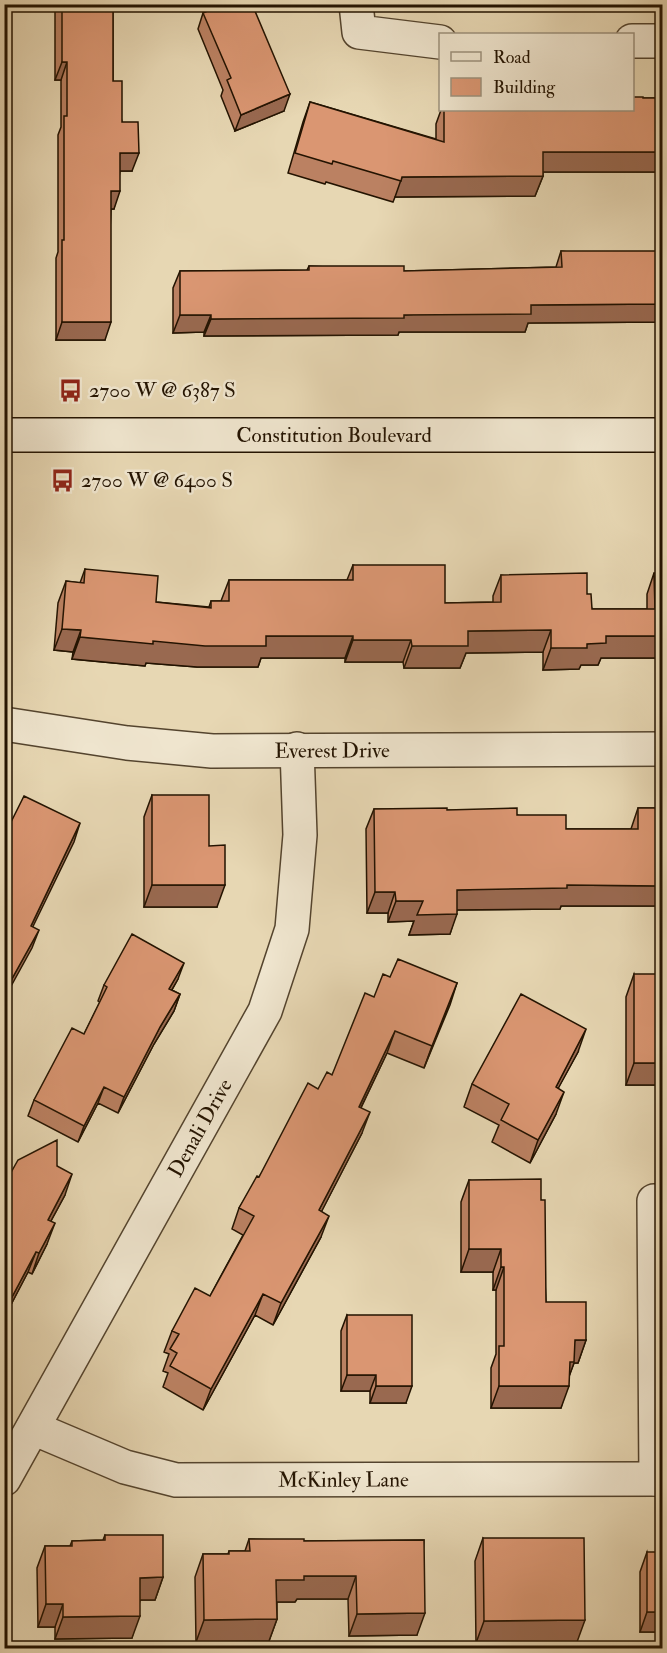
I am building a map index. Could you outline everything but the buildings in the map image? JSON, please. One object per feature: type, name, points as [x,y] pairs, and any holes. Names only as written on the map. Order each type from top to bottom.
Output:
[{"type":"street","points":[[356,4],[359,32],[439,42]]},
{"type":"street","points":[[634,41],[663,41]]},
{"type":"street","name":"Constitution Boulevard","points":[[4,435],[663,435]]},
{"type":"street","name":"Everest Drive","points":[[4,724],[127,743],[212,751],[663,749]]},
{"type":"street","name":"Denali Drive","points":[[4,1479],[265,1011],[292,929],[300,836],[297,749]]},
{"type":"street","points":[[654,1202],[659,1479]]},
{"type":"street","name":"McKinley Lane","points":[[33,1428],[124,1467],[176,1480],[659,1479]]},
{"type":"place","name":"2700 W @ 6387 S","points":[[71,390]]},
{"type":"place","name":"2700 W @ 6400 S","points":[[63,480]]}]
